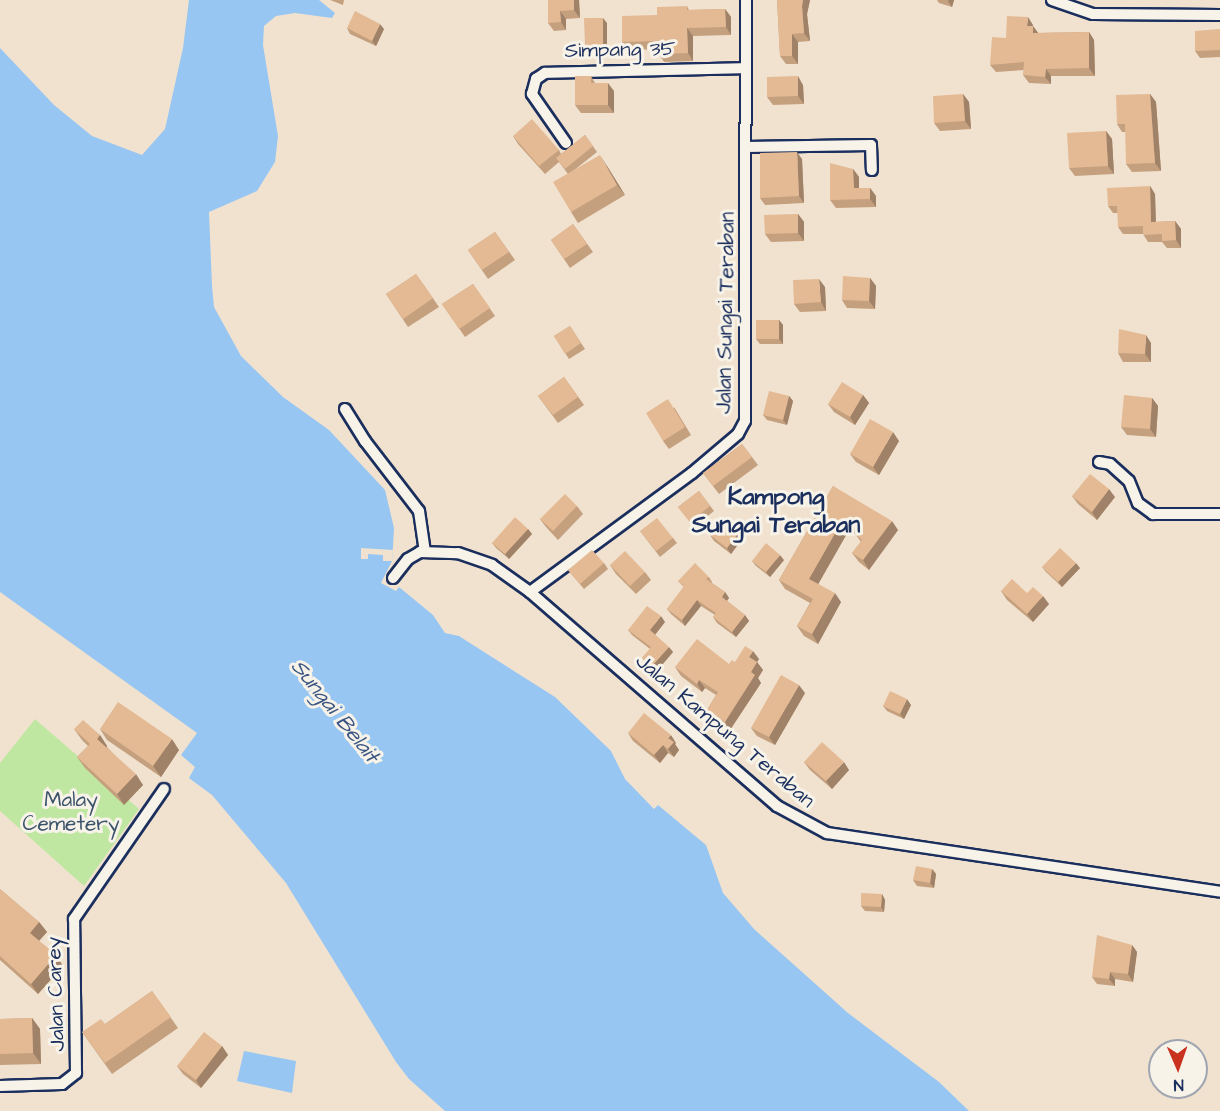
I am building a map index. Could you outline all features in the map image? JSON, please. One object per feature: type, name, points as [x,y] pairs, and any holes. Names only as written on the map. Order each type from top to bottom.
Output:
[{"type":"street","name":"Jalan Sungai Teraban","points":[[530,592],[692,473],[738,434],[746,421],[746,0]]},
{"type":"street","points":[[1052,0],[1093,14],[1220,15]]},
{"type":"street","name":"Simpang 35","points":[[566,143],[532,94],[536,79],[545,73],[746,68]]},
{"type":"street","points":[[746,147],[871,145],[872,170]]},
{"type":"street","points":[[345,409],[418,511],[424,552],[408,559],[393,578]]},
{"type":"street","points":[[1099,462],[1110,464],[1129,482],[1138,503],[1153,514],[1220,514]]},
{"type":"street","name":"Jalan Kampung Teraban","points":[[424,552],[458,553],[478,559],[530,592],[777,806],[803,823],[852,839],[1220,892]]},
{"type":"street","name":"Jalan Carey","points":[[0,1086],[62,1084],[76,1074],[74,919],[164,789]]},
{"type":"green space","name":"Malay Cemetery","points":[[35,719],[139,809],[84,886],[0,811],[0,763]]},
{"type":"water","name":"Sungai Belait","points":[[189,0],[319,0],[335,13],[332,18],[295,13],[276,16],[264,26],[263,45],[278,136],[275,162],[257,191],[209,212],[212,286],[214,307],[241,356],[283,397],[329,430],[385,490],[394,528],[392,561],[381,583],[396,591],[399,587],[433,615],[445,633],[459,636],[555,697],[611,751],[625,779],[654,809],[658,805],[706,845],[723,893],[754,929],[848,1013],[939,1082],[969,1111],[445,1111],[409,1079],[396,1062],[286,883],[212,795],[189,778],[195,767],[181,755],[197,733],[0,592],[0,48],[54,105],[92,136],[142,155],[165,129],[183,48]]},
{"type":"water","points":[[244,1051],[296,1061],[292,1093],[237,1081]]},
{"type":"pier","points":[[361,548],[393,550],[392,561],[383,561],[383,555],[368,554],[368,559],[361,559]]},
{"type":"building","points":[[548,0],[574,0],[574,10],[560,11],[561,22],[548,23]]},
{"type":"building","points":[[777,0],[803,0],[804,33],[792,34],[792,56],[780,56]]},
{"type":"building","points":[[687,6],[687,10],[725,9],[726,27],[687,28],[688,53],[659,54],[658,41],[622,42],[622,16],[657,15],[657,7]]},
{"type":"building","points":[[355,11],[380,24],[372,41],[347,28]]},
{"type":"building","points":[[1007,16],[1028,17],[1027,26],[1033,26],[1033,33],[1089,32],[1089,68],[1046,69],[1045,77],[1023,75],[1024,62],[990,65],[992,37],[1006,38]]},
{"type":"building","points":[[584,18],[603,18],[603,46],[585,46]]},
{"type":"building","points":[[1220,29],[1220,50],[1195,51],[1195,31]]},
{"type":"building","points":[[575,76],[591,76],[591,83],[608,83],[608,105],[575,105]]},
{"type":"building","points":[[798,76],[798,96],[767,97],[767,77]]},
{"type":"building","points":[[963,94],[965,121],[934,123],[933,96]]},
{"type":"building","points":[[1150,94],[1155,163],[1126,164],[1125,124],[1117,124],[1116,95]]},
{"type":"building","points":[[532,119],[559,150],[539,166],[513,136]]},
{"type":"building","points":[[1106,131],[1108,166],[1069,168],[1067,133]]},
{"type":"building","points":[[585,135],[593,146],[565,169],[556,158]]},
{"type":"building","points":[[797,152],[799,196],[760,198],[760,153]]},
{"type":"building","points":[[600,155],[617,185],[571,212],[553,182]]},
{"type":"building","points":[[830,163],[853,169],[854,188],[870,188],[870,199],[830,200]]},
{"type":"building","points":[[1150,186],[1151,222],[1175,221],[1176,240],[1162,241],[1162,234],[1143,235],[1143,226],[1118,227],[1117,206],[1108,206],[1107,188]]},
{"type":"building","points":[[798,214],[798,233],[765,234],[764,215]]},
{"type":"building","points":[[573,224],[587,244],[564,259],[551,240]]},
{"type":"building","points":[[495,232],[509,252],[482,270],[468,250]]},
{"type":"building","points":[[416,274],[433,298],[403,319],[386,294]]},
{"type":"building","points":[[843,276],[870,278],[869,301],[842,300]]},
{"type":"building","points":[[819,279],[821,302],[794,304],[793,280]]},
{"type":"building","points":[[473,284],[490,308],[459,329],[442,304]]},
{"type":"building","points":[[756,320],[779,320],[779,339],[756,339]]},
{"type":"building","points":[[570,326],[581,343],[565,354],[554,336]]},
{"type":"building","points":[[1119,329],[1146,335],[1145,354],[1118,353]]},
{"type":"building","points":[[564,377],[578,397],[553,415],[538,396]]},
{"type":"building","points":[[842,382],[863,395],[850,417],[828,404]]},
{"type":"building","points":[[769,391],[789,396],[783,420],[763,415]]},
{"type":"building","points":[[1124,395],[1152,398],[1150,429],[1121,427]]},
{"type":"building","points":[[668,399],[685,427],[663,441],[646,413]]},
{"type":"building","points":[[870,419],[893,432],[873,467],[850,454]]},
{"type":"building","points":[[742,444],[752,457],[713,486],[703,473]]},
{"type":"building","points":[[1090,474],[1109,489],[1092,512],[1072,496]]},
{"type":"building","points":[[833,486],[892,521],[863,560],[852,553],[862,540],[856,535],[859,531],[842,521],[809,579],[835,593],[812,634],[797,626],[813,599],[779,580]]},
{"type":"building","points":[[699,491],[710,506],[690,522],[678,507]]},
{"type":"building","points":[[565,494],[577,506],[553,531],[540,519]]},
{"type":"building","points":[[515,517],[528,529],[505,554],[492,543]]},
{"type":"building","points":[[724,517],[741,530],[727,548],[710,535]]},
{"type":"building","points":[[657,518],[673,538],[656,551],[640,531]]},
{"type":"building","points":[[766,543],[780,555],[766,572],[752,561]]},
{"type":"building","points":[[1060,548],[1076,563],[1058,582],[1042,567]]},
{"type":"building","points":[[592,550],[604,563],[580,584],[568,570]]},
{"type":"building","points":[[625,551],[645,572],[630,586],[610,565]]},
{"type":"building","points":[[695,563],[709,577],[706,579],[725,592],[722,597],[745,615],[732,632],[713,617],[716,613],[697,600],[682,620],[667,609],[684,586],[678,581]]},
{"type":"building","points":[[1012,579],[1027,593],[1033,587],[1043,596],[1027,614],[1001,591]]},
{"type":"building","points":[[647,606],[661,616],[650,630],[669,647],[652,666],[642,658],[651,647],[628,630]]},
{"type":"building","points":[[697,639],[729,664],[732,660],[735,662],[745,646],[753,651],[749,657],[757,662],[751,672],[755,675],[725,722],[707,710],[718,692],[699,680],[697,684],[675,667]]},
{"type":"building","points":[[781,675],[799,685],[769,737],[751,728]]},
{"type":"building","points":[[890,691],[907,699],[900,714],[883,706]]},
{"type":"building","points":[[118,702],[172,739],[153,766],[100,729]]},
{"type":"building","points":[[644,713],[671,735],[668,738],[674,742],[668,749],[663,745],[654,755],[628,733]]},
{"type":"building","points":[[83,720],[100,735],[97,739],[136,774],[117,794],[77,757],[90,744],[74,729]]},
{"type":"building","points":[[822,742],[844,762],[826,781],[804,762]]},
{"type":"building","points":[[916,866],[932,869],[930,883],[913,880]]},
{"type":"building","points":[[0,889],[39,922],[30,933],[56,955],[31,984],[0,956]]},
{"type":"building","points":[[861,893],[882,894],[881,907],[861,906]]},
{"type":"building","points":[[1097,935],[1132,945],[1128,974],[1110,972],[1109,979],[1092,977]]},
{"type":"building","points":[[152,991],[171,1017],[105,1063],[82,1032],[101,1019],[105,1024]]},
{"type":"building","points":[[32,1018],[33,1053],[0,1054],[0,1019]]},
{"type":"building","points":[[204,1032],[222,1046],[196,1080],[177,1066]]},
{"type":"district","name":"Kampong Sungai Teraban","points":[[776,512]]}]
